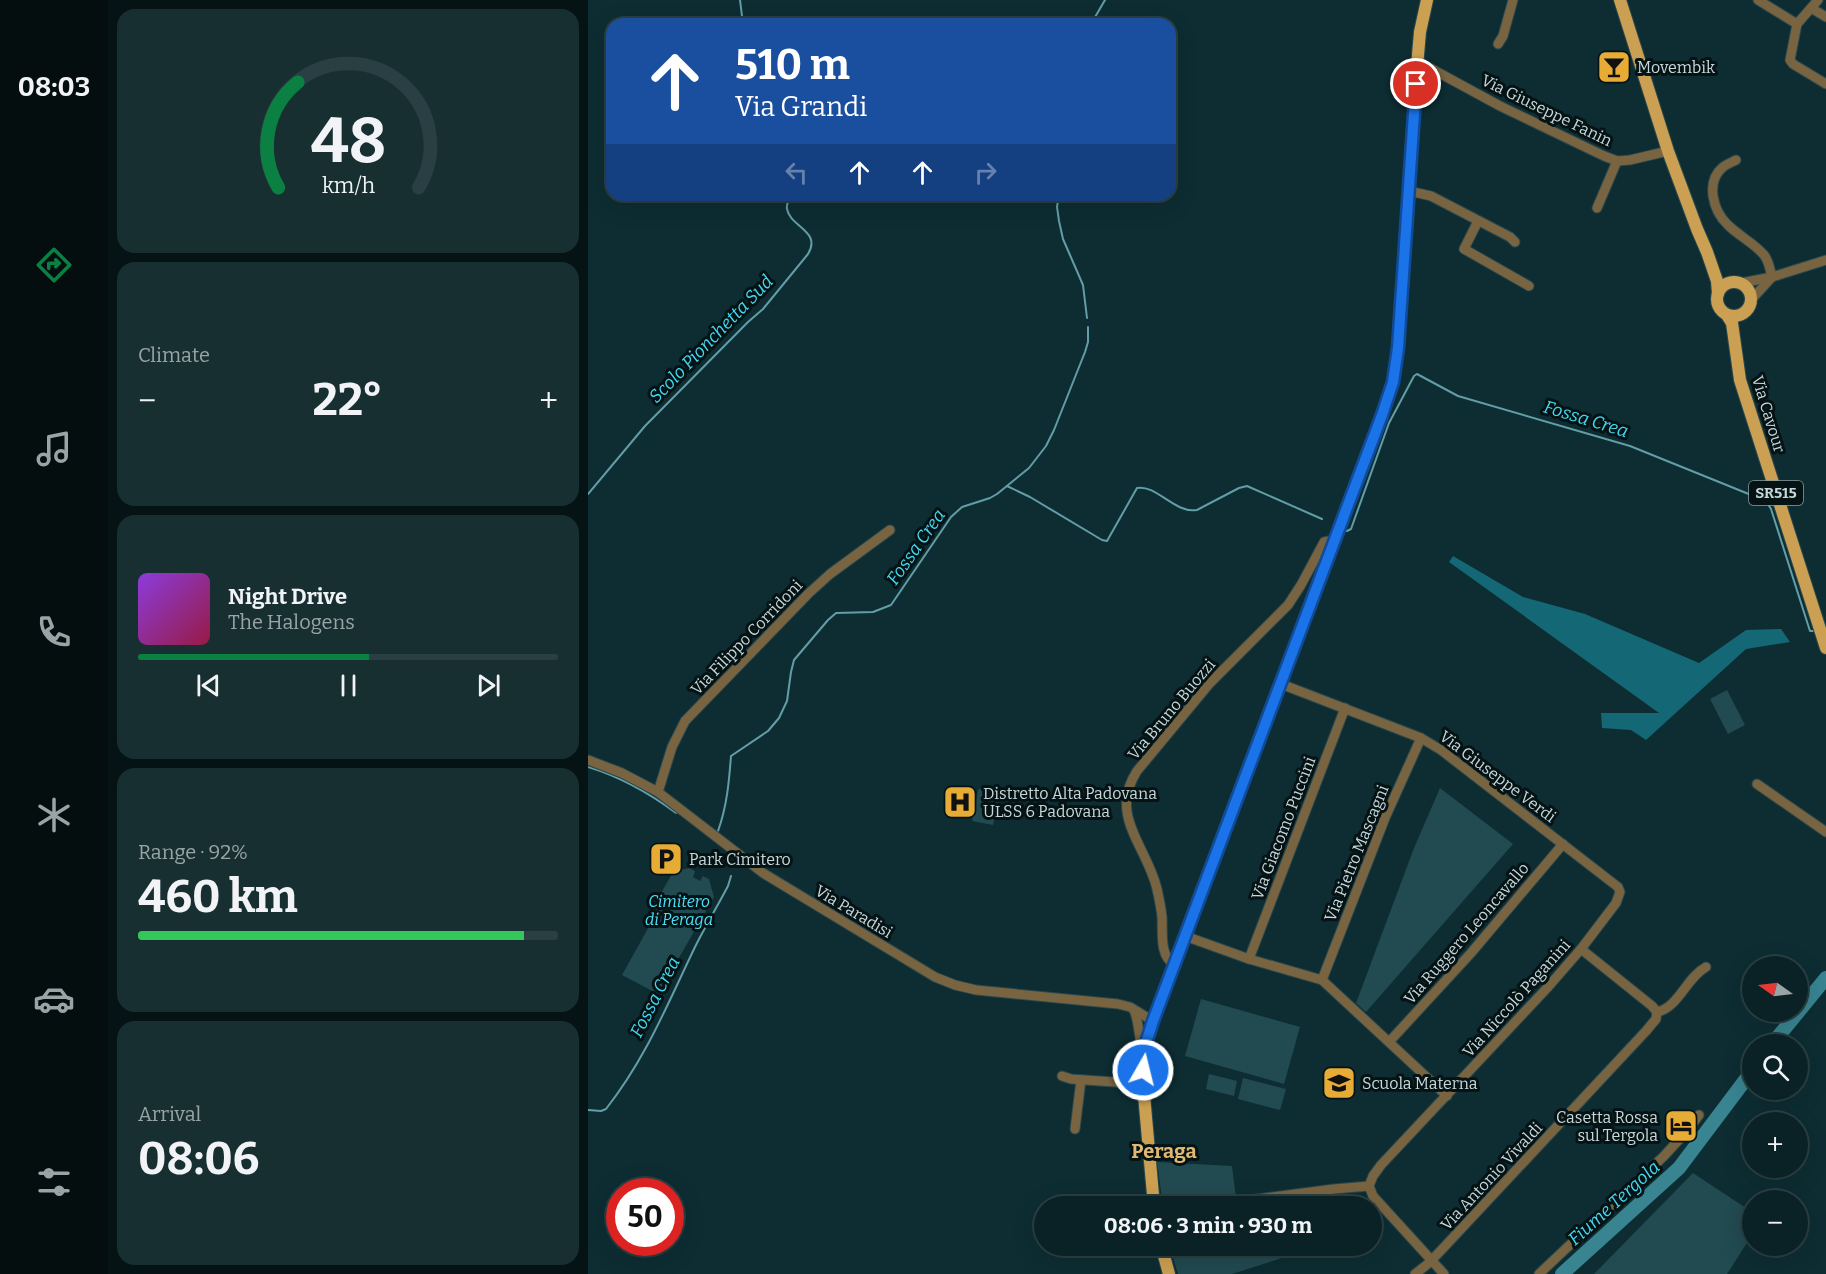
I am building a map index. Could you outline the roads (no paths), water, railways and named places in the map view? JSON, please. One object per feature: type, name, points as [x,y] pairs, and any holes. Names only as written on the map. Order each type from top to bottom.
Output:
[{"type":"main road","points":[[1153,1196],[1143,1084],[1144,1054],[1153,1021],[1382,415],[1395,373],[1420,32],[1427,0]]},
{"type":"main road","points":[[1620,0],[1668,151],[1717,281],[1717,299],[1720,309],[1727,315],[1736,316],[1745,313],[1751,300],[1749,290],[1721,275],[1707,252]]},
{"type":"main road","points":[[1718,294],[1724,286],[1737,283]]},
{"type":"main road","name":"Via Cavour","points":[[1737,361],[1745,313]]},
{"type":"main road","name":"Via Cavour","points":[[1727,315],[1732,323],[1736,341],[1740,380],[1826,648]]},
{"type":"main road","points":[[1164,1256],[1169,1274]]},
{"type":"street","points":[[1498,44],[1503,36],[1513,0]]},
{"type":"street","points":[[1758,0],[1797,24]]},
{"type":"street","points":[[1826,17],[1814,4],[1797,24],[1790,60],[1826,84]]},
{"type":"street","name":"Via Giuseppe Fanin","points":[[1418,65],[1430,68],[1500,106],[1617,161],[1668,151]]},
{"type":"street","points":[[1736,160],[1723,167],[1717,175],[1712,189],[1713,198],[1721,217],[1764,256],[1772,277]]},
{"type":"street","points":[[1597,208],[1617,161]]},
{"type":"street","points":[[1409,191],[1431,196],[1510,237],[1515,242]]},
{"type":"street","points":[[1478,221],[1464,249],[1529,286]]},
{"type":"street","points":[[1737,283],[1772,277],[1826,260]]},
{"type":"street","points":[[1751,300],[1772,277]]},
{"type":"street","name":"Via Filippo Corridoni","points":[[658,792],[672,747],[685,721],[808,594],[830,574],[890,530]]},
{"type":"street","name":"Via Bruno Buozzi","points":[[1174,964],[1164,952],[1162,916],[1156,885],[1128,818],[1126,799],[1130,784],[1137,771],[1210,683],[1288,605],[1324,542],[1334,543]]},
{"type":"street","name":"Via Giuseppe Verdi","points":[[1281,684],[1420,738],[1441,750],[1618,886]]},
{"type":"street","name":"Via Giacomo Puccini","points":[[1249,959],[1345,708]]},
{"type":"street","name":"Via Pietro Mascagni","points":[[1322,980],[1385,818],[1420,738]]},
{"type":"street","name":"Via Paradisi","points":[[588,760],[622,773],[658,792],[763,873],[935,977],[976,990],[1124,1005],[1153,1021]]},
{"type":"street","points":[[1757,784],[1826,832]]},
{"type":"street","name":"Via Ruggero Leoncavallo","points":[[1389,1042],[1471,953],[1563,844]]},
{"type":"street","name":"Via Niccolò Paganini","points":[[1370,1186],[1376,1171],[1581,949],[1616,903],[1620,892],[1618,886]]},
{"type":"street","points":[[1185,936],[1249,959],[1322,980],[1447,1096]]},
{"type":"street","points":[[1581,949],[1653,1006],[1657,1012]]},
{"type":"street","name":"Via Antonio Vivaldi","points":[[1415,1274],[1431,1261],[1646,1031],[1656,1019],[1657,1012],[1670,1006],[1698,971],[1706,967]]},
{"type":"street","points":[[1134,1010],[1138,1021],[1139,1043],[1144,1054]]},
{"type":"street","points":[[1062,1076],[1071,1080],[1143,1084]]},
{"type":"street","points":[[1075,1129],[1081,1080]]},
{"type":"street","points":[[1539,1274],[1664,1156],[1699,1115]]},
{"type":"street","points":[[1283,1196],[1370,1186],[1373,1196],[1444,1274]]},
{"type":"waterway","name":"Scolo Pionchetta Sud","points":[[740,0],[742,18]]},
{"type":"waterway","points":[[1094,18],[1105,0]]},
{"type":"waterway","name":"Scolo Pionchetta Sud","points":[[588,494],[645,426],[763,309],[808,254],[811,240],[789,215],[788,201]]},
{"type":"waterway","points":[[1058,201],[1063,239],[1083,285],[1087,318]]},
{"type":"waterway","name":"Fossa Crea","points":[[718,831],[726,803],[731,756],[768,731],[779,718],[787,701],[794,660],[836,613],[873,612],[891,605],[951,517],[962,507],[997,494],[1029,468],[1046,446],[1054,430],[1085,352],[1088,327]]},
{"type":"waterway","name":"Fossa Crea","points":[[1347,531],[1351,529],[1389,423],[1417,374],[1458,396],[1630,446],[1766,501],[1771,509],[1810,631],[1814,631]]},
{"type":"waterway","name":"Fossa Crea","points":[[1007,486],[1107,541],[1137,488],[1151,490],[1181,508],[1197,510],[1247,486],[1322,519]]},
{"type":"waterway","name":"Scolo Pionchetta Sud","points":[[588,767],[634,786],[676,813]]},
{"type":"waterway","name":"Fossa Crea","points":[[588,1110],[606,1109],[633,1070],[655,1031],[731,876]]},
{"type":"waterway","name":"Fiume Tergola","points":[[1780,1034],[1826,978]]},
{"type":"waterway","name":"Fiume Tergola","points":[[1562,1274],[1679,1168],[1742,1084]]},
{"type":"place","name":"Movembik","points":[[1614,67]]},
{"type":"place","name":"Distretto Alta Padovana ULSS 6 Padovana","points":[[960,802]]},
{"type":"place","name":"Park Cimitero","points":[[666,859]]},
{"type":"place","name":"Scuola Materna","points":[[1339,1083]]},
{"type":"place","name":"Casetta Rossa sul Tergola","points":[[1681,1126]]},
{"type":"district","name":"Peraga","points":[[1164,1151]]},
{"type":"park label","name":"Cimitero di Peraga","points":[[679,910]]}]
